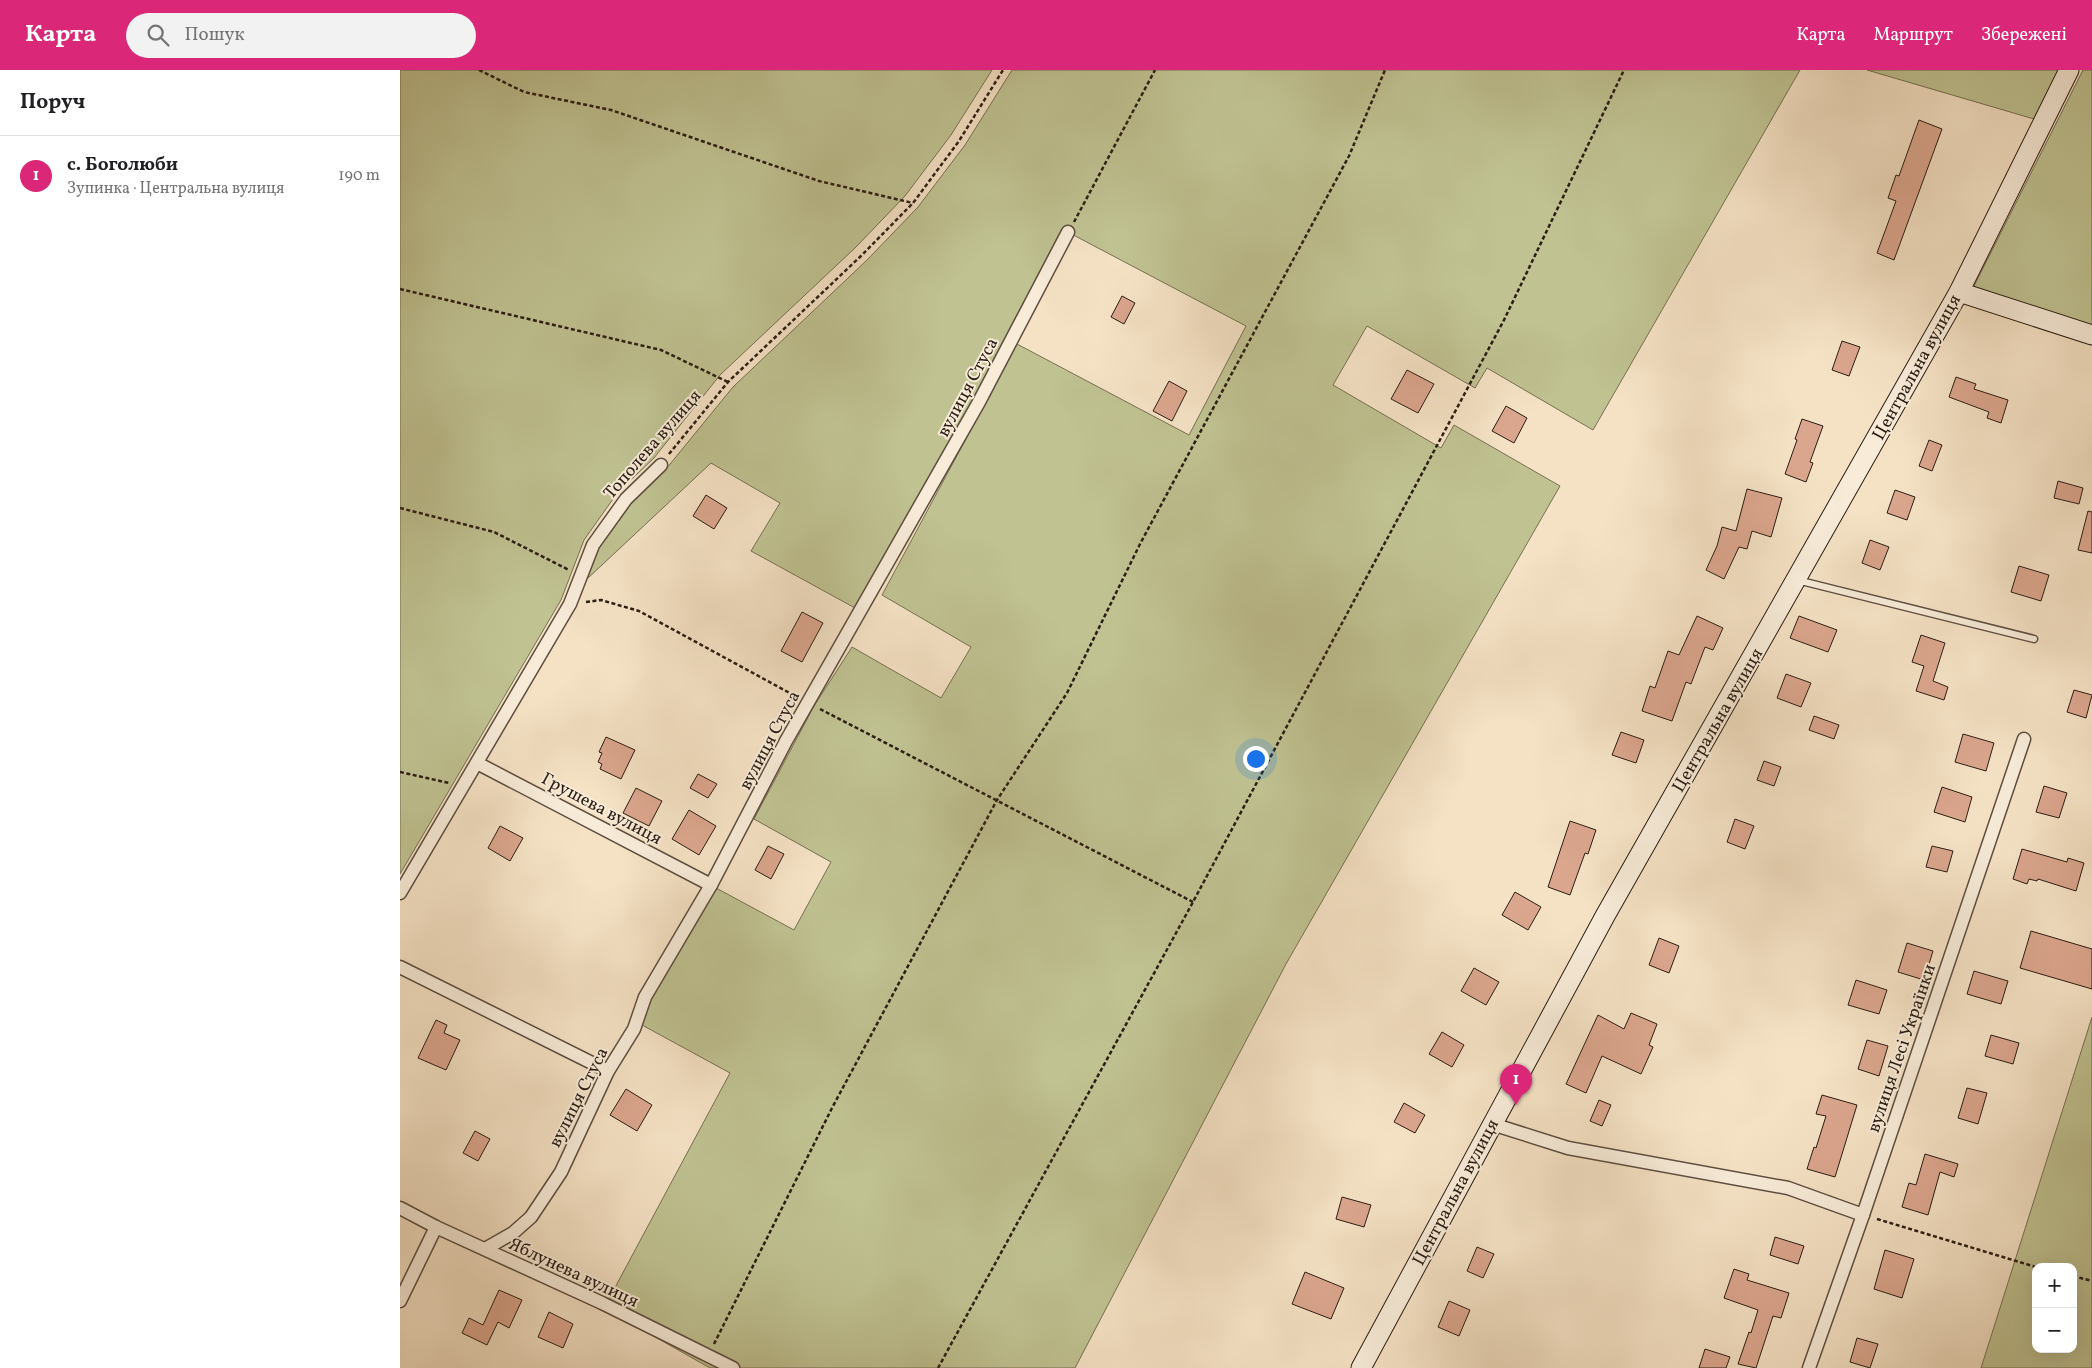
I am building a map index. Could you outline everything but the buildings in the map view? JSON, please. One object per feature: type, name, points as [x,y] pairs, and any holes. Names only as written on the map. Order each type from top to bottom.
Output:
[{"type":"street","name":"Центральна вулиця","points":[[1361,1368],[1605,916],[1959,292],[2069,70]]},
{"type":"street","name":"вулиця Стуса","points":[[485,1249],[514,1233],[531,1217],[560,1172],[608,1071],[634,1028],[645,997],[710,885],[808,703],[979,402],[1068,232]]},
{"type":"street","points":[[1959,292],[2092,336]]},
{"type":"street","name":"Тополева вулиця","points":[[400,893],[570,604],[593,545],[626,499],[661,465]]},
{"type":"street","name":"вулиця Лесі Українки","points":[[1809,1368],[1863,1215],[2024,740]]},
{"type":"street","name":"Грушева вулиця","points":[[477,763],[710,885]]},
{"type":"street","points":[[400,966],[608,1071]]},
{"type":"street","points":[[1492,1124],[1568,1148],[1788,1188],[1863,1215]]},
{"type":"street","name":"Яблунева вулиця","points":[[400,1208],[436,1227],[602,1303],[733,1368]]},
{"type":"street","points":[[400,1301],[436,1227]]},
{"type":"lane","points":[[1796,580],[2034,640]]},
{"type":"path","points":[[479,70],[524,92],[611,110],[819,181],[913,202]]},
{"type":"path","name":"Тополева вулиця","points":[[661,465],[728,382],[862,255],[913,202],[959,141],[1003,70]]},
{"type":"path","points":[[1068,232],[1155,70]]},
{"type":"path","points":[[708,1357],[832,1108],[997,800],[1067,693],[1140,544],[1349,156],[1385,70]]},
{"type":"path","points":[[938,1368],[1193,902],[1504,320],[1624,70]]},
{"type":"path","points":[[400,289],[662,350],[728,382]]},
{"type":"path","points":[[400,508],[494,532],[581,576]]},
{"type":"path","points":[[570,604],[601,600],[639,611],[808,703],[1193,902]]},
{"type":"path","points":[[400,772],[463,786]]},
{"type":"path","points":[[1863,1215],[2032,1266]]},
{"type":"path","points":[[2077,1277],[2092,1281]]},
{"type":"green space","points":[[400,70],[992,70],[951,135],[905,196],[855,248],[720,375],[654,458],[618,492],[584,540],[561,600],[400,874]]},
{"type":"green space","points":[[1012,70],[1800,70],[1593,430],[1487,368],[1475,388],[1367,326],[1333,385],[1441,448],[1454,425],[1560,486],[1286,964],[1075,1368],[710,1368],[604,1308],[730,1073],[642,1025],[651,999],[716,888],[794,930],[831,862],[754,819],[814,706],[852,647],[941,698],[971,647],[882,595],[1017,344],[1189,435],[1246,326],[1062,229],[973,399],[855,608],[751,551],[780,503],[711,463],[587,579],[599,548],[631,504],[666,469],[733,387],[867,260],[918,207],[965,145]]},
{"type":"green space","points":[[1867,70],[2059,70],[2034,119]]},
{"type":"green space","points":[[2083,70],[2092,70],[2092,325],[1973,288]]},
{"type":"green space","points":[[2092,1017],[2092,1368],[1981,1368]]},
{"type":"place","name":"с. Боголюби","points":[[1516,1105]]}]
